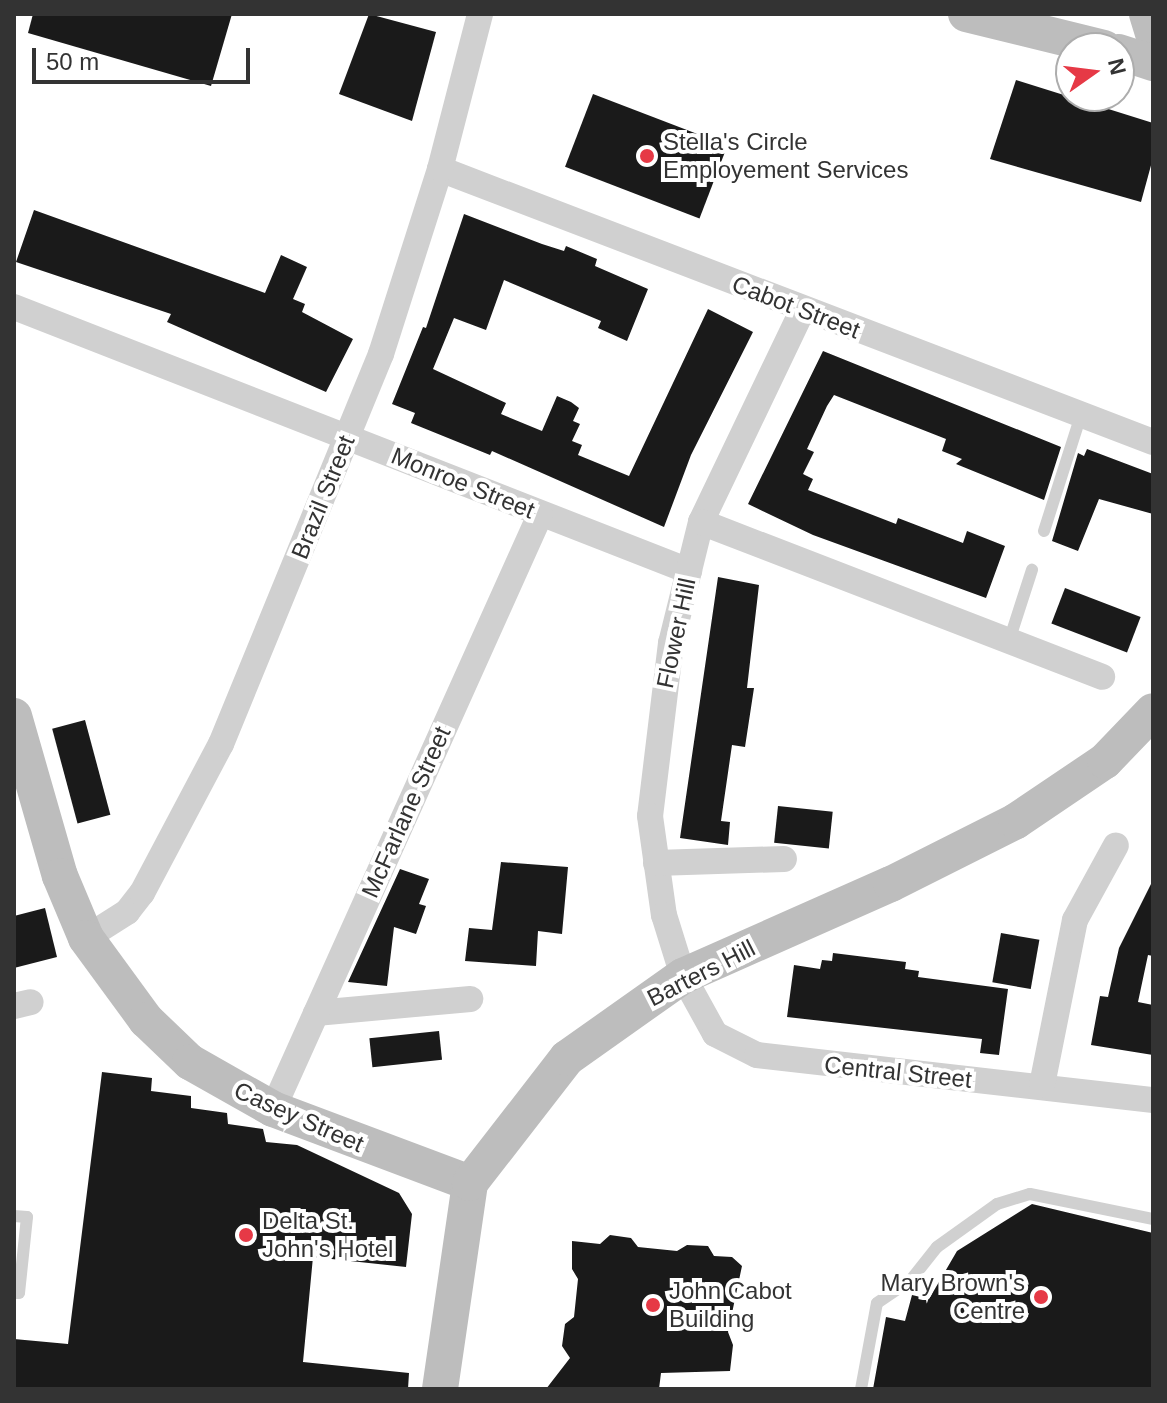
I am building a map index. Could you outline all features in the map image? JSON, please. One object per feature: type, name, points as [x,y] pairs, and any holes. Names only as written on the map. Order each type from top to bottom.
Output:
[{"type":"main road","points":[[966,14],[1055,36]]},
{"type":"main road","points":[[1147,14],[1153,34]]},
{"type":"main road","name":"Barters Hill","points":[[440,1389],[470,1183],[567,1058],[683,976],[891,884],[1016,821],[1105,761],[1153,711]]},
{"type":"main road","name":"Casey Street","points":[[14,716],[60,876],[86,938],[123,994],[169,1043],[217,1080],[273,1109],[470,1183]]},
{"type":"street","name":"Brazil Street","points":[[86,938],[127,912],[142,893],[214,757],[381,354],[440,169],[480,14]]},
{"type":"street","name":"Cabot Street","points":[[440,169],[1153,442]]},
{"type":"street","name":"Monroe Street","points":[[14,307],[348,435],[540,515],[689,571]]},
{"type":"street","name":"Flower Hill","points":[[683,976],[664,915],[656,863],[650,816],[653,764],[701,522],[803,309]]},
{"type":"street","name":"McFarlane Street","points":[[273,1109],[540,515]]},
{"type":"street","points":[[701,522],[1102,677]]},
{"type":"street","points":[[1042,1085],[1075,920],[1116,845]]},
{"type":"street","points":[[656,863],[784,859]]},
{"type":"street","name":"Central Street","points":[[683,976],[715,1034],[757,1055],[878,1072],[1042,1085],[1153,1100]]},
{"type":"street","points":[[316,1013],[470,999]]},
{"type":"lane","points":[[1044,531],[1081,415]]},
{"type":"lane","points":[[1009,641],[1032,570]]},
{"type":"lane","points":[[861,1389],[877,1303],[910,1281],[937,1247],[997,1204],[1030,1194],[1153,1219]]},
{"type":"lane","points":[[14,1216],[27,1217],[19,1293],[14,1293]]},
{"type":"building","points":[[33,14],[232,14],[211,86],[28,33]]},
{"type":"building","points":[[369,14],[436,32],[412,121],[339,94]]},
{"type":"building","points":[[1016,80],[1055,92],[1055,112],[1118,112],[1153,123],[1153,158],[1141,202],[990,159]]},
{"type":"building","name":"Stella's Circle Employement Services","points":[[593,94],[727,146],[699,218],[565,167]]},
{"type":"building","points":[[34,210],[265,293],[281,255],[307,267],[293,299],[305,304],[302,312],[353,339],[326,392],[167,322],[171,314],[16,262]]},
{"type":"building","points":[[464,214],[564,251],[566,246],[597,259],[595,266],[648,289],[627,341],[598,328],[601,321],[504,280],[486,330],[454,318],[433,369],[506,403],[501,414],[542,431],[557,396],[571,402],[579,408],[573,421],[580,424],[572,441],[582,445],[578,455],[629,476],[708,309],[753,332],[691,455],[664,527],[492,451],[490,455],[411,423],[415,413],[392,404],[423,327],[426,328]]},
{"type":"building","points":[[823,351],[1061,447],[1044,500],[956,464],[962,459],[942,451],[946,439],[834,395],[827,406],[807,449],[814,452],[803,474],[813,479],[808,490],[896,524],[898,518],[963,543],[967,531],[1005,546],[986,598],[813,535],[748,504]]},
{"type":"building","points":[[1087,449],[1153,474],[1153,514],[1099,499],[1078,551],[1052,541],[1078,453],[1084,456]]},
{"type":"building","points":[[718,577],[759,585],[747,688],[754,688],[745,747],[732,745],[721,821],[730,822],[728,845],[680,838]]},
{"type":"building","points":[[1065,588],[1141,617],[1127,653],[1051,623]]},
{"type":"building","points":[[85,720],[110,815],[78,823],[52,729]]},
{"type":"building","points":[[778,806],[833,812],[829,849],[774,843]]},
{"type":"building","points":[[501,862],[568,867],[562,934],[538,931],[536,966],[465,961],[469,928],[492,930]]},
{"type":"building","points":[[400,869],[429,879],[419,904],[426,906],[416,934],[394,927],[387,986],[348,982]]},
{"type":"building","points":[[1153,880],[1153,956],[1148,955],[1138,1002],[1153,1005],[1153,1055],[1091,1045],[1100,996],[1108,997],[1119,948]]},
{"type":"building","points":[[45,908],[57,957],[14,968],[14,916]]},
{"type":"building","points":[[1001,933],[1039,940],[1031,989],[992,982]]},
{"type":"building","points":[[833,953],[906,962],[905,969],[919,971],[918,977],[1008,989],[999,1055],[980,1053],[982,1039],[787,1017],[794,965],[820,969],[822,960],[832,961]]},
{"type":"building","points":[[439,1031],[442,1060],[372,1067],[369,1038]]},
{"type":"building","name":"Delta St. John's Hotel","points":[[102,1072],[152,1078],[151,1091],[191,1096],[191,1108],[227,1113],[228,1124],[263,1129],[266,1142],[297,1145],[399,1193],[412,1214],[406,1267],[313,1257],[303,1362],[409,1373],[408,1389],[14,1389],[14,1339],[68,1344]]},
{"type":"building","name":"Mary Brown's Centre","points":[[1032,1204],[1153,1233],[1153,1389],[873,1389],[886,1317],[905,1321],[912,1295],[929,1299],[957,1251]]},
{"type":"building","name":"John Cabot Building","points":[[610,1235],[631,1238],[638,1247],[677,1251],[687,1245],[708,1246],[714,1256],[732,1257],[742,1266],[728,1332],[733,1345],[730,1371],[661,1373],[659,1389],[546,1389],[570,1358],[562,1346],[565,1324],[574,1317],[578,1279],[572,1269],[572,1241],[600,1244]]},
{"type":"place","name":"Stella's Circle Employement Services","points":[[647,156]]},
{"type":"place","name":"Delta St. John's Hotel","points":[[246,1235]]},
{"type":"place","name":"Mary Brown's Centre","points":[[1041,1297]]},
{"type":"place","name":"John Cabot Building","points":[[653,1305]]}]
